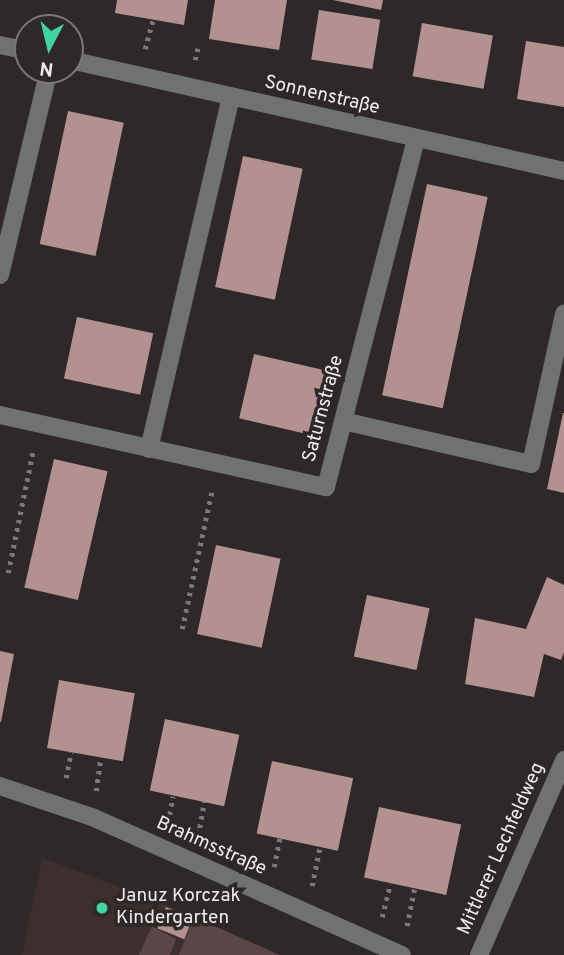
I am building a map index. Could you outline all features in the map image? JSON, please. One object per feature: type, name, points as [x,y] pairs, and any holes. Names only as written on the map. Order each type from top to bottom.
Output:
[{"type":"street","name":"Sonnenstraße","points":[[84,64],[415,140],[564,171]]},
{"type":"street","points":[[0,275],[45,84]]},
{"type":"street","points":[[149,449],[231,96]]},
{"type":"street","name":"Saturnstraße","points":[[0,415],[326,487],[415,140]]},
{"type":"street","points":[[343,421],[531,464],[564,314]]},
{"type":"street","name":"Mittlerer Lechfeldweg","points":[[479,955],[564,760]]},
{"type":"street","name":"Brahmsstraße","points":[[0,786],[92,817],[401,955]]},
{"type":"path","points":[[8,573],[39,424]]},
{"type":"path","points":[[182,629],[217,463]]},
{"type":"path","points":[[306,913],[320,846]]},
{"type":"path","points":[[401,955],[414,889]]},
{"type":"shaded area","name":"Januz Korczak Kindergarten","points":[[42,858],[151,898],[279,955],[22,955]]},
{"type":"shaded area","points":[[194,917],[280,955],[179,955]]},
{"type":"shaded area","points":[[152,926],[176,939],[170,955],[139,955]]},
{"type":"building","points":[[117,0],[188,0],[184,25],[115,13]]},
{"type":"building","points":[[215,0],[287,0],[279,50],[209,39]]},
{"type":"building","points":[[333,0],[383,0],[381,10]]},
{"type":"building","points":[[319,10],[380,20],[372,69],[311,59]]},
{"type":"building","points":[[422,23],[493,36],[484,89],[413,76]]},
{"type":"building","points":[[526,41],[564,47],[564,107],[517,99]]},
{"type":"building","points":[[68,111],[124,123],[95,256],[40,244]]},
{"type":"building","points":[[243,156],[303,169],[275,300],[215,287]]},
{"type":"building","points":[[427,184],[488,197],[443,408],[382,395]]},
{"type":"building","points":[[77,317],[153,333],[140,395],[64,379]]},
{"type":"building","points":[[254,354],[329,371],[314,436],[239,418]]},
{"type":"building","points":[[564,413],[564,493],[547,489]]},
{"type":"building","points":[[54,459],[108,471],[78,600],[24,588]]},
{"type":"building","points":[[216,545],[281,559],[262,648],[197,634]]},
{"type":"building","points":[[547,577],[564,585],[564,652],[561,660],[544,654],[534,697],[465,684],[475,618],[526,629]]},
{"type":"building","points":[[367,595],[430,608],[417,670],[354,657]]},
{"type":"building","points":[[0,651],[14,654],[1,722],[0,722]]},
{"type":"building","points":[[59,680],[135,693],[123,761],[47,748]]},
{"type":"building","points":[[165,719],[239,735],[224,806],[150,790]]},
{"type":"building","points":[[272,761],[353,778],[338,851],[257,833]]},
{"type":"building","points":[[379,807],[461,824],[446,895],[364,877]]},
{"type":"building","points":[[166,907],[193,918],[184,939],[157,928]]},
{"type":"place","name":"Januz Korczak Kindergarten","points":[[102,908]]}]
